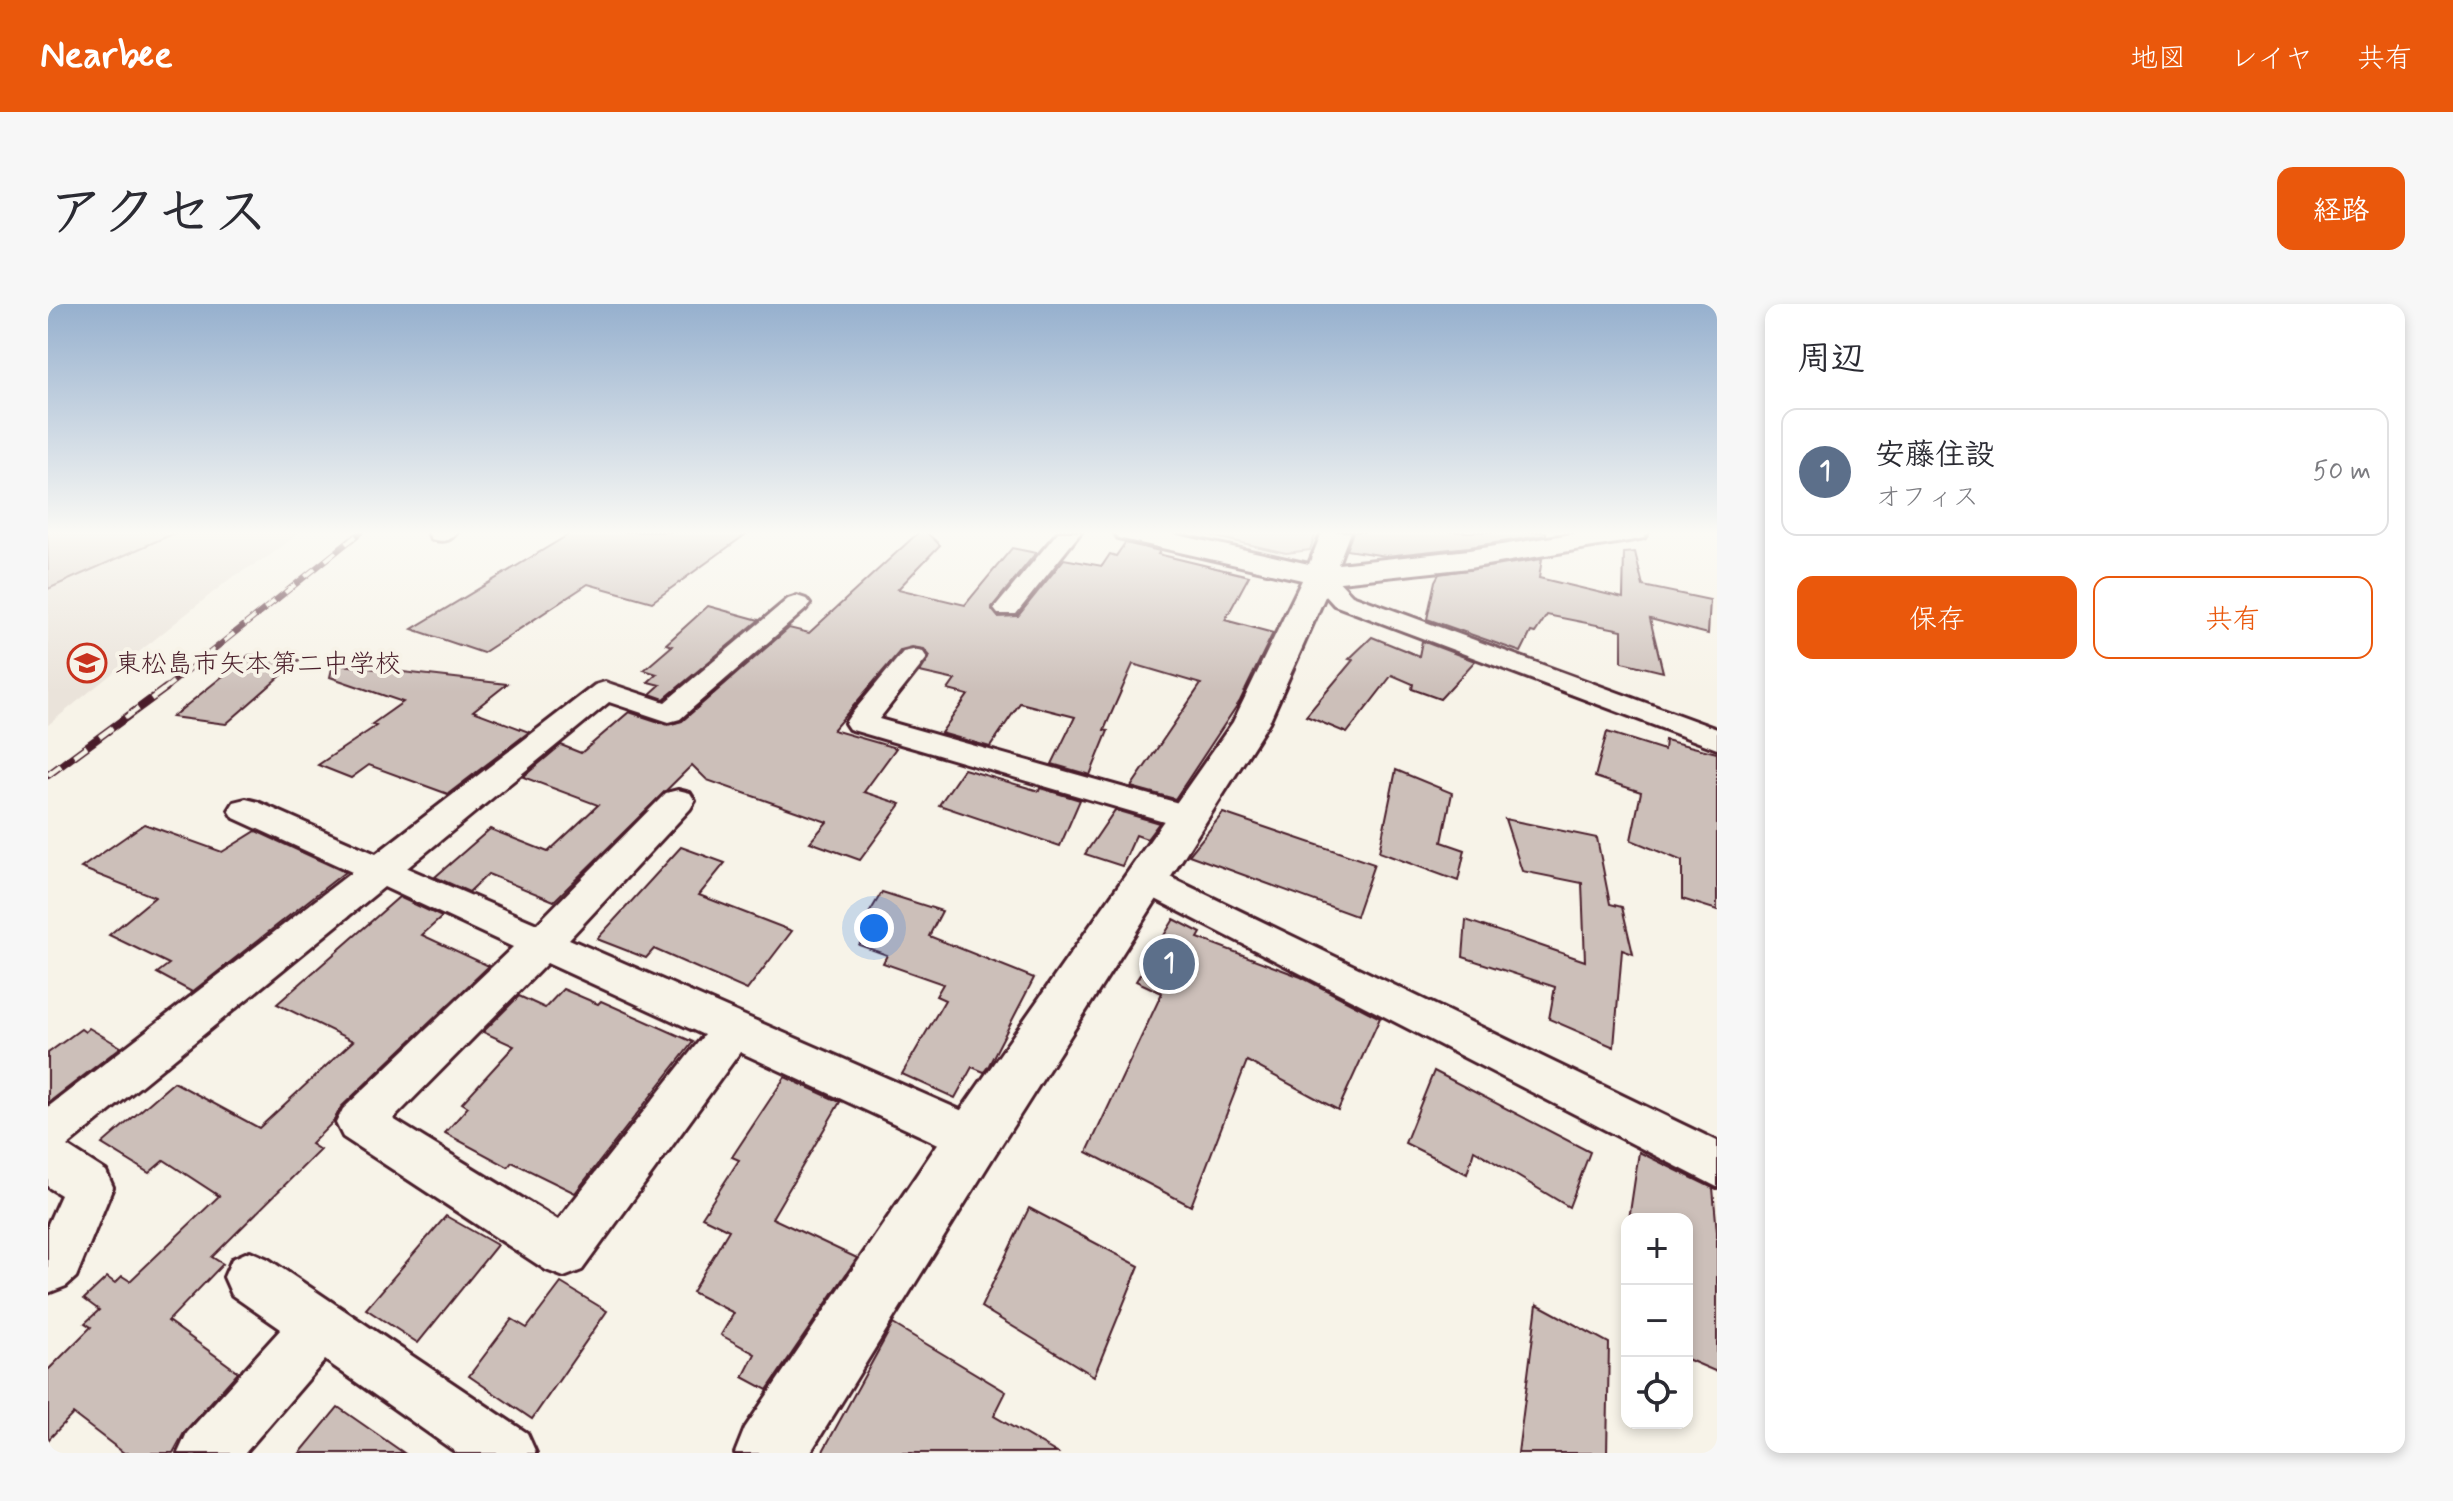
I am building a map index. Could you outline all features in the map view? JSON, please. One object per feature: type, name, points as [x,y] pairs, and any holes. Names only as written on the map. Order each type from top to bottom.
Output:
[{"type":"street","points":[[1007,609],[1026,586]]},
{"type":"street","points":[[770,1453],[974,1138],[1251,722],[1313,586]]},
{"type":"street","points":[[1338,586],[1343,600],[1717,740]]},
{"type":"street","points":[[48,1134],[605,691],[669,713],[797,604]]},
{"type":"street","points":[[913,658],[860,723],[1188,817]]},
{"type":"street","points":[[678,801],[542,943],[359,1123],[564,1252],[733,1029]]},
{"type":"street","points":[[246,810],[974,1138]]},
{"type":"street","points":[[1147,879],[1717,1165]]},
{"type":"street","points":[[48,1160],[89,1187],[58,1259],[48,1268]]},
{"type":"street","points":[[250,1277],[507,1453]]},
{"type":"street","points":[[207,1453],[320,1325]]},
{"type":"shaded area","points":[[48,586],[222,586],[48,725]]},
{"type":"building","points":[[484,586],[586,586],[483,653],[412,629]]},
{"type":"building","points":[[594,586],[675,586],[652,602]]},
{"type":"building","points":[[861,586],[901,586],[898,589],[965,605],[981,586],[1009,586],[992,607],[998,617],[1018,616],[1043,586],[1244,586],[1225,620],[1273,633],[1240,701],[1175,799],[1131,787],[1201,684],[1133,664],[1104,730],[1108,731],[1090,775],[1052,764],[1075,717],[1020,703],[990,747],[941,733],[968,695],[948,690],[955,680],[920,672],[930,656],[924,649],[912,647],[901,650],[833,730],[896,748],[864,792],[901,804],[860,860],[810,842],[827,822],[707,780],[692,765],[554,901],[488,874],[469,892],[435,877],[490,829],[548,852],[598,805],[523,777],[561,745],[581,753],[629,712],[668,725],[682,721],[789,628],[809,633]]},
{"type":"building","points":[[1434,586],[1571,586],[1623,598],[1623,586],[1643,586],[1710,600],[1708,634],[1650,619],[1663,672],[1622,662],[1622,630],[1547,615],[1535,633],[1531,632],[1521,652],[1427,619]]},
{"type":"building","points":[[708,606],[759,620],[664,699],[650,694],[660,685],[648,682],[657,674],[644,670],[672,646],[666,644]]},
{"type":"building","points":[[1372,637],[1419,656],[1422,641],[1475,661],[1440,699],[1412,689],[1413,684],[1392,675],[1347,733],[1306,716],[1353,660],[1349,659]]},
{"type":"building","points":[[249,655],[299,660],[226,724],[172,717]]},
{"type":"building","points":[[333,664],[507,684],[473,711],[529,732],[448,794],[369,765],[351,778],[318,765],[376,726],[372,724],[403,702],[330,677]]},
{"type":"building","points":[[1607,732],[1664,750],[1665,740],[1717,753],[1717,910],[1682,899],[1682,861],[1631,840],[1641,792],[1595,777]]},
{"type":"building","points":[[964,769],[1080,800],[1060,846],[939,805]]},
{"type":"building","points":[[1396,770],[1452,793],[1442,842],[1465,850],[1458,881],[1379,852]]},
{"type":"building","points":[[1115,810],[1159,823],[1147,839],[1136,835],[1122,866],[1085,854]]},
{"type":"building","points":[[1223,813],[1374,864],[1356,916],[1189,855]]},
{"type":"building","points":[[1505,819],[1597,838],[1610,904],[1622,907],[1633,954],[1622,950],[1614,1047],[1549,1019],[1555,987],[1463,957],[1466,920],[1585,961],[1582,883],[1522,871]]},
{"type":"building","points":[[144,824],[222,852],[256,831],[345,872],[192,992],[157,973],[169,964],[109,935],[155,897],[81,868]]},
{"type":"building","points":[[681,847],[725,863],[699,895],[792,931],[747,990],[654,949],[646,958],[597,939]]},
{"type":"building","points":[[882,892],[942,911],[929,936],[1034,978],[989,1065],[984,1072],[972,1067],[955,1098],[902,1074],[945,1000],[936,996],[943,984],[883,963],[887,955],[859,945],[870,927],[862,925]]},
{"type":"building","points":[[399,897],[442,917],[422,935],[489,966],[341,1107],[333,1122],[311,1144],[320,1150],[212,1257],[223,1264],[168,1321],[238,1372],[185,1431],[173,1453],[124,1453],[73,1414],[48,1440],[48,1370],[91,1327],[85,1323],[99,1310],[84,1299],[107,1277],[115,1283],[122,1276],[130,1281],[219,1196],[164,1160],[149,1173],[102,1144],[174,1082],[259,1128],[353,1041],[277,1004]]},
{"type":"building","points":[[1174,919],[1201,933],[1198,938],[1301,977],[1380,1018],[1338,1110],[1247,1061],[1191,1206],[1087,1152],[1162,993],[1136,981]]},
{"type":"building","points":[[563,989],[598,1004],[601,1001],[693,1042],[575,1193],[512,1162],[508,1167],[445,1133],[468,1107],[462,1103],[514,1046],[483,1032],[519,996],[545,1008]]},
{"type":"building","points":[[89,1028],[121,1047],[48,1103],[48,1053],[81,1029],[85,1032]]},
{"type":"building","points":[[1434,1071],[1590,1152],[1569,1207],[1474,1150],[1467,1174],[1405,1143]]},
{"type":"building","points":[[785,1077],[840,1102],[772,1218],[857,1258],[767,1390],[743,1377],[755,1354],[721,1335],[734,1313],[692,1292],[729,1230],[702,1217],[739,1160],[732,1157]]},
{"type":"building","points":[[1639,1152],[1713,1188],[1717,1232],[1717,1372],[1693,1362],[1693,1213],[1630,1213]]},
{"type":"building","points":[[1029,1208],[1139,1266],[1094,1376],[981,1307]]},
{"type":"building","points":[[446,1216],[497,1245],[418,1343],[366,1309]]},
{"type":"building","points":[[561,1283],[607,1311],[532,1419],[469,1376],[512,1319],[527,1328]]},
{"type":"building","points":[[1537,1304],[1609,1343],[1607,1453],[1518,1453]]},
{"type":"building","points":[[893,1324],[1006,1392],[994,1416],[1057,1453],[822,1453]]},
{"type":"building","points":[[338,1407],[404,1453],[300,1453]]},
{"type":"railway","points":[[163,690],[294,586]]},
{"type":"railway","points":[[48,775],[166,688]]},
{"type":"place","name":"東松島市矢本第二中学校","points":[[87,663]]},
{"type":"place","name":"安藤住設","points":[[1169,964]]}]
